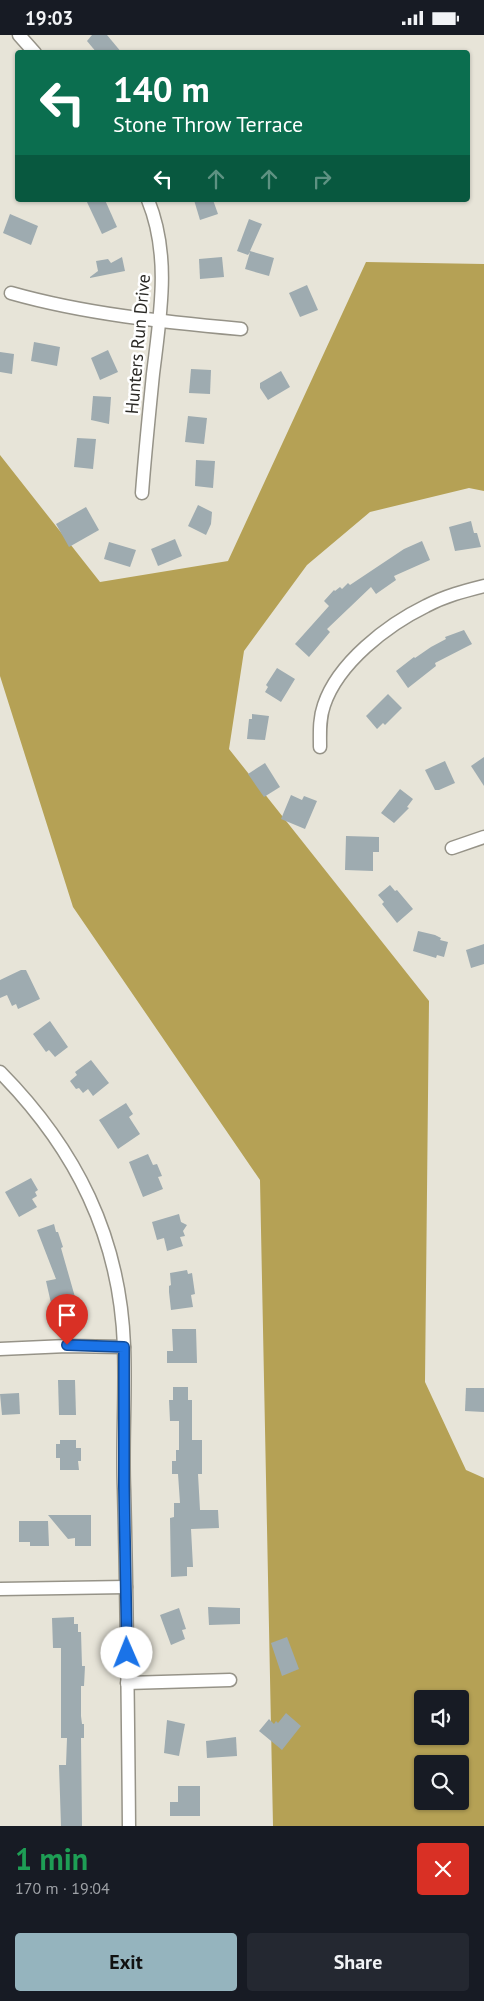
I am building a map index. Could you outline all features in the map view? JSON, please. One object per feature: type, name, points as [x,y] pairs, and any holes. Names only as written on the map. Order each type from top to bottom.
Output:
[{"type":"street","points":[[19,35],[32,50]]},
{"type":"street","name":"Hunters Run Drive","points":[[142,493],[162,275],[161,250],[155,217],[149,202]]},
{"type":"street","points":[[11,293],[44,302],[159,320],[241,329]]},
{"type":"street","points":[[320,747],[320,721],[323,707],[336,680],[347,666],[386,630],[409,615],[449,596],[484,586]]},
{"type":"street","points":[[452,848],[484,837]]},
{"type":"street","points":[[0,1072],[25,1097],[51,1129],[91,1199],[114,1269],[121,1309],[124,1347],[128,1826]]},
{"type":"street","points":[[0,1349],[67,1345],[124,1347]]},
{"type":"street","points":[[0,1589],[126,1587]]},
{"type":"street","points":[[127,1683],[230,1680]]},
{"type":"shaded area","points":[[366,262],[484,264],[484,491],[469,488],[370,512],[307,565],[244,651],[229,749],[429,1001],[425,1382],[466,1470],[484,1478],[484,1826],[273,1826],[260,1180],[73,907],[0,676],[0,455],[100,582],[228,561]]},
{"type":"building","points":[[92,35],[107,35],[120,50],[94,50],[87,41]]},
{"type":"building","points":[[87,202],[106,202],[117,227],[102,234]]},
{"type":"building","points":[[195,202],[214,202],[218,214],[200,220]]},
{"type":"building","points":[[10,214],[38,226],[31,245],[3,233]]},
{"type":"building","points":[[249,219],[262,224],[250,251],[274,258],[269,276],[245,269],[250,252],[248,255],[237,251]]},
{"type":"building","points":[[122,257],[125,271],[90,278],[98,271],[96,261],[108,259],[111,263]]},
{"type":"building","points":[[222,257],[224,277],[200,279],[199,259]]},
{"type":"building","points":[[307,285],[318,310],[300,317],[289,293]]},
{"type":"building","points":[[34,342],[60,347],[57,366],[31,361]]},
{"type":"building","points":[[108,350],[118,372],[100,380],[91,358]]},
{"type":"building","points":[[0,352],[14,354],[12,374],[0,372]]},
{"type":"building","points":[[191,369],[211,370],[210,394],[189,393]]},
{"type":"building","points":[[281,371],[290,387],[268,400],[260,388],[260,383]]},
{"type":"building","points":[[93,396],[111,397],[109,424],[91,420]]},
{"type":"building","points":[[188,416],[207,418],[204,444],[185,442]]},
{"type":"building","points":[[77,438],[96,439],[93,469],[74,467]]},
{"type":"building","points":[[196,460],[215,461],[213,488],[195,486]]},
{"type":"building","points":[[198,505],[212,512],[211,524],[206,535],[188,526]]},
{"type":"building","points":[[86,507],[99,530],[69,547],[56,524]]},
{"type":"building","points":[[471,521],[474,533],[477,533],[481,547],[455,551],[449,527]]},
{"type":"building","points":[[175,539],[182,556],[158,566],[151,549]]},
{"type":"building","points":[[422,541],[430,560],[394,576],[396,580],[376,594],[371,587],[327,629],[330,632],[309,657],[295,644],[329,606],[324,601],[334,590],[340,587],[342,589],[348,583],[350,585],[404,549]]},
{"type":"building","points":[[109,542],[136,550],[130,567],[104,559]]},
{"type":"building","points":[[464,630],[472,644],[435,663],[436,666],[408,688],[396,671],[414,657],[446,639],[445,637]]},
{"type":"building","points":[[277,668],[295,679],[281,702],[265,692],[268,687],[266,685]]},
{"type":"building","points":[[388,694],[402,708],[385,725],[383,723],[377,729],[366,716]]},
{"type":"building","points":[[252,714],[269,716],[265,740],[247,739],[249,719],[252,719]]},
{"type":"building","points":[[484,757],[484,786],[471,766]]},
{"type":"building","points":[[445,761],[455,783],[435,790],[425,770]]},
{"type":"building","points":[[265,763],[280,787],[264,797],[248,774]]},
{"type":"building","points":[[400,789],[413,799],[407,807],[409,808],[394,823],[381,813]]},
{"type":"building","points":[[291,795],[302,800],[304,796],[317,801],[305,829],[281,819]]},
{"type":"building","points":[[346,836],[379,837],[379,852],[373,852],[373,871],[345,870]]},
{"type":"building","points":[[390,885],[395,891],[397,890],[413,909],[397,923],[382,904],[384,902],[378,895]]},
{"type":"building","points":[[418,931],[435,935],[441,938],[440,940],[448,942],[444,957],[437,955],[436,958],[413,951]]},
{"type":"building","points":[[484,944],[484,964],[471,968],[466,950]]},
{"type":"building","points":[[21,970],[26,970],[40,999],[18,1009],[16,1004],[12,1006],[7,995],[0,998],[0,980]]},
{"type":"building","points":[[50,1021],[68,1047],[55,1057],[49,1050],[46,1052],[33,1034]]},
{"type":"building","points":[[91,1060],[109,1083],[93,1096],[88,1089],[83,1093],[79,1088],[76,1089],[70,1081],[77,1075],[75,1072]]},
{"type":"building","points":[[126,1103],[133,1114],[129,1117],[140,1134],[118,1149],[99,1120]]},
{"type":"building","points":[[148,1154],[153,1165],[157,1164],[162,1176],[158,1177],[163,1189],[143,1197],[129,1162]]},
{"type":"building","points":[[31,1178],[38,1190],[35,1192],[37,1196],[32,1199],[37,1207],[19,1217],[5,1192]]},
{"type":"building","points":[[179,1214],[181,1222],[187,1225],[183,1231],[185,1236],[180,1237],[183,1246],[167,1251],[164,1238],[157,1240],[152,1222]]},
{"type":"building","points":[[54,1224],[63,1247],[61,1248],[75,1297],[71,1298],[73,1307],[53,1312],[46,1281],[56,1279],[37,1230]]},
{"type":"building","points":[[187,1270],[188,1274],[192,1273],[195,1294],[191,1295],[193,1307],[171,1310],[169,1292],[169,1286],[171,1285],[170,1273]]},
{"type":"building","points":[[172,1329],[196,1329],[197,1363],[167,1363],[167,1351],[173,1351]]},
{"type":"building","points":[[58,1380],[75,1380],[76,1415],[59,1415]]},
{"type":"building","points":[[173,1387],[188,1387],[188,1400],[192,1400],[192,1440],[202,1440],[202,1474],[198,1474],[200,1510],[218,1510],[219,1528],[191,1529],[193,1567],[187,1567],[187,1576],[171,1577],[170,1518],[174,1517],[174,1503],[180,1503],[178,1474],[172,1474],[172,1461],[176,1461],[176,1450],[179,1450],[179,1421],[170,1421],[169,1400],[173,1400]]},
{"type":"building","points":[[466,1388],[484,1388],[484,1412],[465,1411]]},
{"type":"building","points":[[19,1393],[20,1414],[2,1415],[0,1394]]},
{"type":"building","points":[[60,1440],[76,1440],[76,1448],[81,1448],[81,1461],[78,1461],[79,1470],[60,1470],[60,1458],[56,1458],[56,1444],[60,1444]]},
{"type":"building","points":[[48,1515],[91,1515],[91,1546],[75,1546],[75,1538],[68,1539]]},
{"type":"building","points":[[19,1521],[48,1521],[49,1546],[30,1546],[30,1542],[19,1542]]},
{"type":"building","points":[[208,1607],[240,1608],[240,1624],[209,1625]]},
{"type":"building","points":[[179,1608],[186,1629],[182,1630],[185,1639],[171,1645],[160,1615]]},
{"type":"building","points":[[74,1617],[74,1624],[78,1624],[78,1632],[81,1632],[82,1666],[85,1666],[84,1686],[81,1686],[81,1716],[82,1724],[84,1724],[84,1738],[81,1738],[82,1826],[61,1826],[59,1765],[66,1765],[67,1738],[61,1738],[61,1648],[53,1648],[52,1618]]},
{"type":"building","points":[[287,1637],[299,1669],[282,1676],[271,1643]]},
{"type":"building","points":[[286,1713],[301,1726],[282,1750],[259,1731],[269,1719],[274,1724],[276,1721],[278,1723]]},
{"type":"building","points":[[167,1720],[185,1724],[179,1756],[164,1753]]},
{"type":"building","points":[[236,1737],[237,1756],[207,1758],[206,1741]]},
{"type":"building","points":[[178,1786],[200,1786],[200,1816],[170,1816],[170,1802],[178,1802]]},
{"type":"route","points":[[67,1345],[124,1347],[127,1653]]}]
